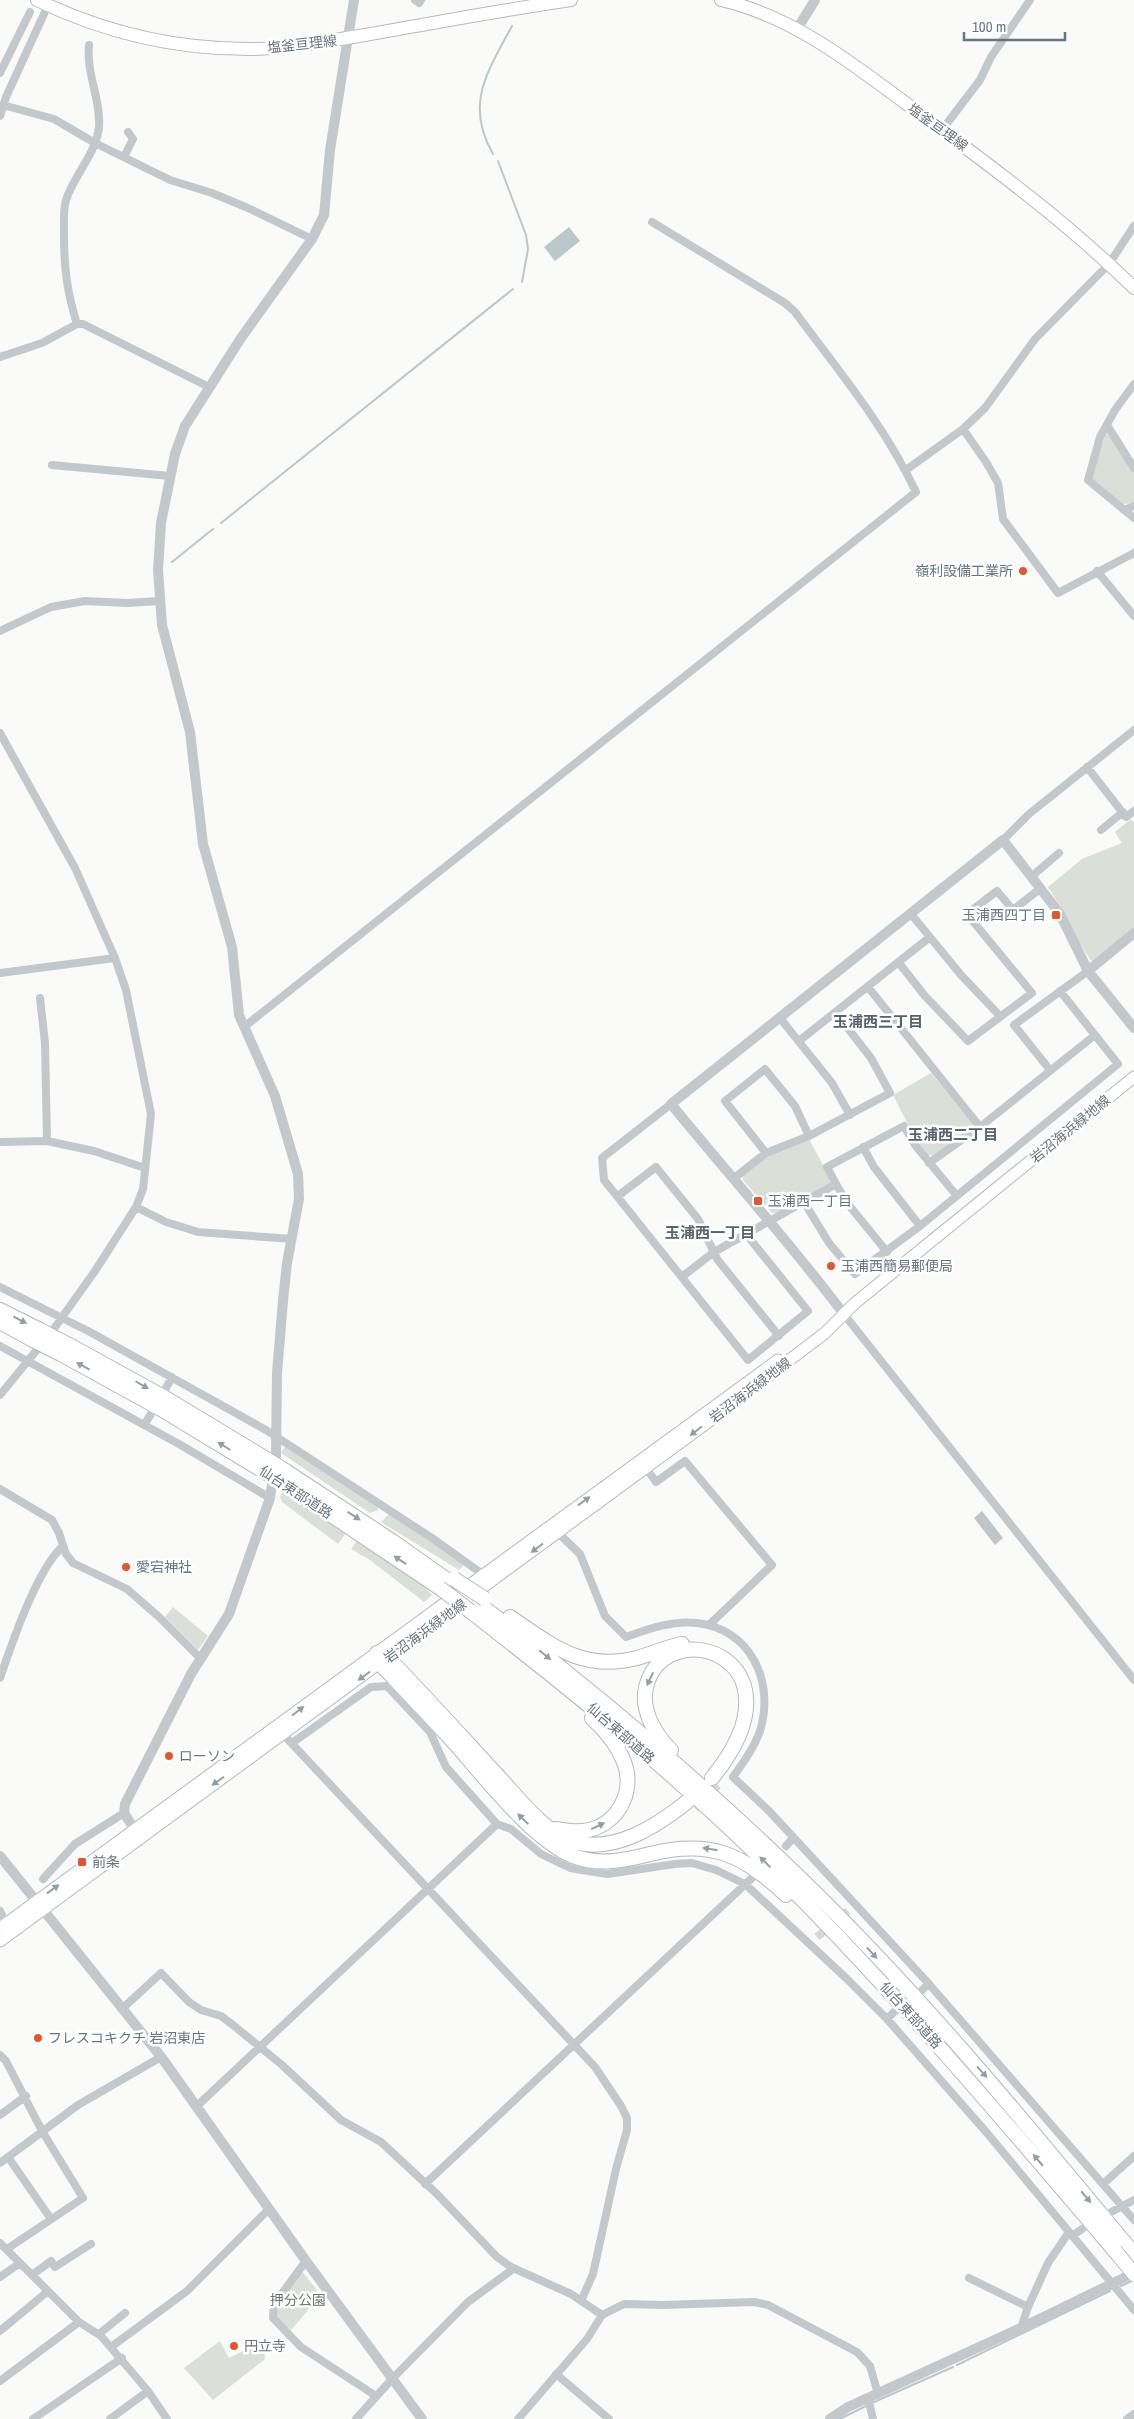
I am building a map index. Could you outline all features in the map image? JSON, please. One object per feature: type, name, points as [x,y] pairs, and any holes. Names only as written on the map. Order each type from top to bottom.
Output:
[{"type":"highway","name":"仙台東部道路","points":[[0,1310],[36,1335],[65,1350],[161,1409],[267,1466],[448,1583]]},
{"type":"highway","name":"仙台東部道路","points":[[0,1322],[36,1335]]},
{"type":"highway","name":"仙台東部道路","points":[[283,1476],[392,1541],[586,1687],[670,1759],[800,1878],[847,1926],[991,2083],[1120,2246],[1134,2273]]},
{"type":"highway","name":"仙台東部道路","points":[[478,1605],[578,1696],[715,1815],[768,1865],[1120,2246],[1134,2254]]},
{"type":"highway","points":[[478,1605],[594,1720],[614,1744],[624,1761],[628,1780],[625,1798],[622,1806],[609,1820],[600,1826],[582,1831],[551,1828]]},
{"type":"highway","points":[[478,1605],[555,1647],[584,1660],[615,1662],[690,1643],[716,1647],[732,1656],[744,1669],[750,1682],[752,1707],[749,1726],[740,1746],[714,1780],[739,1733],[746,1710],[746,1693],[741,1678],[724,1658],[708,1651],[690,1649],[676,1653],[657,1667],[648,1682],[646,1707],[660,1738],[790,1861],[847,1926]]},
{"type":"highway","points":[[382,1658],[526,1806],[551,1828],[570,1840],[590,1844],[610,1843],[651,1827],[691,1804],[656,1832],[627,1844],[598,1851],[561,1848]]},
{"type":"highway","points":[[382,1658],[518,1814],[541,1835],[579,1858],[597,1861],[619,1860],[688,1848],[719,1851],[738,1858],[781,1890],[902,2011]]},
{"type":"main road","name":"塩釜亘理線","points":[[45,2],[88,22],[135,36],[183,45],[222,48],[266,48],[301,46],[346,39],[571,0]]},
{"type":"main road","name":"塩釜亘理線","points":[[722,0],[756,10],[797,29],[843,58],[1026,193],[1109,264],[1134,288]]},
{"type":"main road","name":"岩沼海浜緑地線","points":[[382,1658],[843,1313],[1134,1077]]},
{"type":"main road","name":"岩沼海浜緑地線","points":[[0,1941],[40,1905],[137,1834],[284,1735],[484,1575],[646,1468],[825,1333],[843,1313]]},
{"type":"main road","name":"岩沼海浜緑地線","points":[[3,1926],[40,1905]]},
{"type":"street","points":[[137,1834],[124,1813],[125,1804],[200,1658],[222,1626],[235,1600],[270,1498],[276,1456],[277,1373],[281,1317],[299,1198],[298,1174],[275,1096],[244,1027],[236,999],[235,964],[231,940],[204,844],[190,732],[165,639],[160,601],[159,544],[170,476],[183,432],[209,387],[241,338],[312,240],[326,207],[330,150],[346,39],[354,0]]},
{"type":"street","points":[[415,0],[419,3],[422,0]]},
{"type":"street","points":[[797,29],[815,0]]},
{"type":"street","points":[[942,130],[980,80],[991,57],[1030,0]]},
{"type":"street","points":[[0,116],[3,99],[45,2]]},
{"type":"street","points":[[0,73],[30,12]]},
{"type":"street","points":[[77,324],[68,295],[64,270],[64,212],[66,200],[95,143],[99,128],[98,114],[87,62],[89,45]]},
{"type":"street","points":[[3,99],[54,119],[95,143],[170,180],[212,193],[248,208],[312,240]]},
{"type":"street","points":[[124,158],[133,140],[128,132]]},
{"type":"street","points":[[244,1027],[916,492],[906,470],[872,414],[795,312],[785,303],[652,222]]},
{"type":"street","points":[[906,470],[964,429],[997,394],[1035,339],[1109,264],[1134,226]]},
{"type":"street","points":[[0,357],[42,343],[77,324],[83,324],[105,333],[209,387]]},
{"type":"street","points":[[1134,384],[1129,394],[1115,410],[1100,437],[1088,480],[1134,518]]},
{"type":"street","points":[[1129,394],[1134,401]]},
{"type":"street","points":[[1107,425],[1134,468]]},
{"type":"street","points":[[964,429],[998,483],[1003,519],[1058,592],[1134,553]]},
{"type":"street","points":[[52,465],[170,476]]},
{"type":"street","points":[[1124,510],[1134,506]]},
{"type":"street","points":[[1097,571],[1134,616]]},
{"type":"street","points":[[0,631],[51,607],[85,600],[127,603],[160,601]]},
{"type":"street","points":[[746,1234],[808,1311],[748,1360],[683,1276],[604,1180],[602,1158],[1003,840],[1029,814],[1134,730]]},
{"type":"street","points":[[0,733],[76,868],[115,958],[126,990],[151,1114],[143,1189],[136,1207],[61,1318],[0,1395]]},
{"type":"street","points":[[1087,767],[1126,817],[1134,811]]},
{"type":"street","points":[[1102,830],[1122,812]]},
{"type":"street","points":[[1003,840],[1060,914],[1088,971],[1134,1028]]},
{"type":"street","points":[[1032,876],[1059,853]]},
{"type":"street","points":[[899,962],[925,996],[968,1041],[1032,993],[968,914],[996,891],[1013,910],[1041,888]]},
{"type":"street","points":[[911,914],[960,975],[1000,1016]]},
{"type":"street","points":[[1050,1070],[1014,1025],[1088,971],[1134,933]]},
{"type":"street","points":[[798,1041],[836,1013],[930,937]]},
{"type":"street","points":[[0,973],[115,958]]},
{"type":"street","points":[[868,987],[980,1127]]},
{"type":"street","points":[[804,1202],[830,1243],[855,1274],[920,1226],[1118,1064],[1060,991]]},
{"type":"street","points":[[40,998],[45,1050],[47,1141]]},
{"type":"street","points":[[734,1179],[766,1153],[809,1136],[890,1093],[871,1058],[836,1013]]},
{"type":"street","points":[[780,1018],[832,1083],[850,1115]]},
{"type":"street","points":[[929,1163],[980,1127],[1095,1035]]},
{"type":"street","points":[[766,1153],[725,1101],[765,1069],[795,1106],[809,1136]]},
{"type":"street","points":[[671,1104],[771,1221],[1134,1680]]},
{"type":"street","points":[[887,1252],[848,1204],[827,1167],[904,1126],[929,1163],[957,1196]]},
{"type":"street","points":[[0,1142],[47,1141],[94,1151],[145,1168]]},
{"type":"street","points":[[864,1147],[874,1167],[920,1226]]},
{"type":"street","points":[[618,1196],[656,1167],[698,1219],[714,1252],[779,1336]]},
{"type":"street","points":[[683,1276],[714,1252],[836,1184]]},
{"type":"street","points":[[136,1207],[166,1222],[198,1232],[292,1239]]},
{"type":"street","points":[[0,1287],[172,1378],[276,1437],[432,1538],[484,1575]]},
{"type":"street","points":[[0,1346],[29,1360],[270,1498]]},
{"type":"street","points":[[166,1388],[172,1378]]},
{"type":"street","points":[[144,1425],[151,1414]]},
{"type":"street","points":[[646,1468],[656,1482],[686,1461],[772,1565],[709,1625]]},
{"type":"street","points":[[0,1489],[52,1520],[59,1532],[63,1546],[74,1563],[127,1589],[159,1617],[200,1658]]},
{"type":"street","points":[[554,1529],[580,1554],[605,1616],[626,1637],[683,1622],[709,1625],[726,1632],[749,1651],[758,1665],[764,1684],[765,1700],[760,1731],[734,1777],[929,1984],[1134,2220]]},
{"type":"street","points":[[0,1678],[38,1582],[50,1560],[63,1546]]},
{"type":"street","points":[[581,2301],[593,2274],[616,2169],[628,2130],[627,2118],[607,2082],[428,1887],[284,1735],[371,1687],[388,1686],[430,1732],[446,1767],[497,1824],[511,1829],[542,1854],[589,1872],[607,1874],[675,1864],[692,1864],[716,1870],[745,1884],[887,2018],[987,2133],[1134,2310]]},
{"type":"street","points":[[43,1879],[75,1844],[124,1813]]},
{"type":"street","points":[[197,2106],[497,1824]]},
{"type":"street","points":[[786,1846],[793,1838]]},
{"type":"street","points":[[0,1856],[162,2056],[418,2418]]},
{"type":"street","points":[[425,2184],[752,1878]]},
{"type":"street","points":[[848,1911],[855,1904]]},
{"type":"street","points":[[0,1910],[3,1926]]},
{"type":"street","points":[[810,1944],[817,1938]]},
{"type":"street","points":[[123,2008],[161,1973],[189,2002],[201,2010],[221,2016],[282,2065],[341,2120],[381,2142],[497,2257],[513,2269],[571,2294],[602,2315]]},
{"type":"street","points":[[921,1991],[929,1984]]},
{"type":"street","points":[[887,2018],[902,2011]]},
{"type":"street","points":[[0,2163],[42,2131],[112,2083],[162,2056]]},
{"type":"street","points":[[2,2061],[26,2096],[42,2131],[83,2198],[7,2249]]},
{"type":"street","points":[[0,2114],[26,2096]]},
{"type":"street","points":[[1103,2184],[1134,2156]]},
{"type":"street","points":[[8,2157],[51,2219]]},
{"type":"street","points":[[1111,2212],[1134,2200]]},
{"type":"street","points":[[111,2347],[188,2291],[269,2209]]},
{"type":"street","points":[[1021,2328],[1028,2307],[1057,2246],[1071,2234],[1082,2229]]},
{"type":"street","points":[[0,2243],[47,2292],[79,2322],[99,2334],[122,2358],[167,2419]]},
{"type":"street","points":[[32,2275],[51,2261],[55,2267],[91,2244]]},
{"type":"street","points":[[306,2261],[274,2304],[273,2318],[302,2347],[376,2396]]},
{"type":"street","points":[[0,2277],[20,2263]]},
{"type":"street","points":[[356,2419],[392,2379],[468,2302],[513,2269]]},
{"type":"street","points":[[830,2419],[848,2407],[1021,2328],[1134,2273]]},
{"type":"street","points":[[969,2278],[1028,2307]]},
{"type":"street","points":[[0,2331],[47,2292]]},
{"type":"street","points":[[518,2419],[587,2338],[602,2315],[624,2304],[663,2305],[754,2302],[768,2306],[857,2352],[870,2366],[873,2419]]},
{"type":"street","points":[[99,2334],[125,2314]]},
{"type":"street","points":[[0,2381],[79,2322]]},
{"type":"street","points":[[33,2419],[122,2358]]},
{"type":"street","points":[[556,2374],[609,2419]]},
{"type":"street","points":[[110,2419],[148,2392]]},
{"type":"street","points":[[1127,2419],[1134,2414]]},
{"type":"green space","points":[[1109,434],[1134,473],[1134,503],[1122,504],[1091,478],[1105,435]]},
{"type":"green space","points":[[1131,819],[1134,823],[1134,929],[1092,962],[1076,938],[1066,915],[1048,887],[1082,859],[1122,843],[1115,832]]},
{"type":"green space","points":[[931,1073],[973,1124],[972,1129],[933,1156],[928,1155],[915,1138],[893,1095]]},
{"type":"green space","points":[[809,1139],[831,1180],[830,1184],[776,1214],[771,1212],[743,1180],[743,1175],[765,1156]]},
{"type":"green space","points":[[285,1447],[378,1506],[378,1510],[370,1513],[281,1453]]},
{"type":"green space","points":[[284,1490],[346,1533],[338,1544],[282,1502],[280,1497]]},
{"type":"green space","points":[[389,1514],[429,1539],[464,1565],[459,1570],[381,1522]]},
{"type":"green space","points":[[359,1538],[413,1575],[432,1595],[424,1602],[370,1560],[351,1549]]},
{"type":"green space","points":[[173,1607],[208,1636],[198,1650],[165,1617]]},
{"type":"green space","name":"押分公園","points":[[301,2270],[321,2295],[291,2330],[274,2316],[276,2306]]},
{"type":"green space","points":[[220,2341],[229,2358],[255,2345],[263,2345],[265,2359],[213,2400],[184,2368]]},
{"type":"shaded area","points":[[569,227],[580,241],[555,261],[544,247]]},
{"type":"shaded area","points":[[982,1511],[1003,1538],[995,1545],[974,1518]]},
{"type":"waterway","points":[[493,154],[480,119],[480,103],[488,73],[512,26]]},
{"type":"waterway","points":[[498,161],[526,235],[528,249],[522,282]]},
{"type":"waterway","points":[[221,523],[513,289]]},
{"type":"waterway","points":[[172,562],[213,529]]},
{"type":"waterway","points":[[1121,2286],[1134,2280]]},
{"type":"waterway","points":[[957,2365],[1110,2291]]},
{"type":"waterway","points":[[874,2402],[953,2367]]},
{"type":"waterway","points":[[840,2419],[866,2406]]},
{"type":"tunnel","points":[[693,1806],[716,1783]]},
{"type":"tunnel","points":[[817,1937],[848,1911]]},
{"type":"place","name":"嶺利設備工業所","points":[[1023,571]]},
{"type":"place","name":"玉浦西四丁目","points":[[1056,915]]},
{"type":"place","name":"玉浦西一丁目","points":[[758,1201]]},
{"type":"place","name":"玉浦西簡易郵便局","points":[[831,1266]]},
{"type":"place","name":"愛宕神社","points":[[126,1567]]},
{"type":"place","name":"ローソン","points":[[169,1756]]},
{"type":"place","name":"前条","points":[[82,1862]]},
{"type":"place","name":"フレスコキクチ 岩沼東店","points":[[38,2038]]},
{"type":"place","name":"円立寺","points":[[234,2346]]},
{"type":"district","name":"玉浦西三丁目","points":[[878,1022]]},
{"type":"district","name":"玉浦西二丁目","points":[[953,1135]]},
{"type":"district","name":"玉浦西一丁目","points":[[710,1233]]}]
